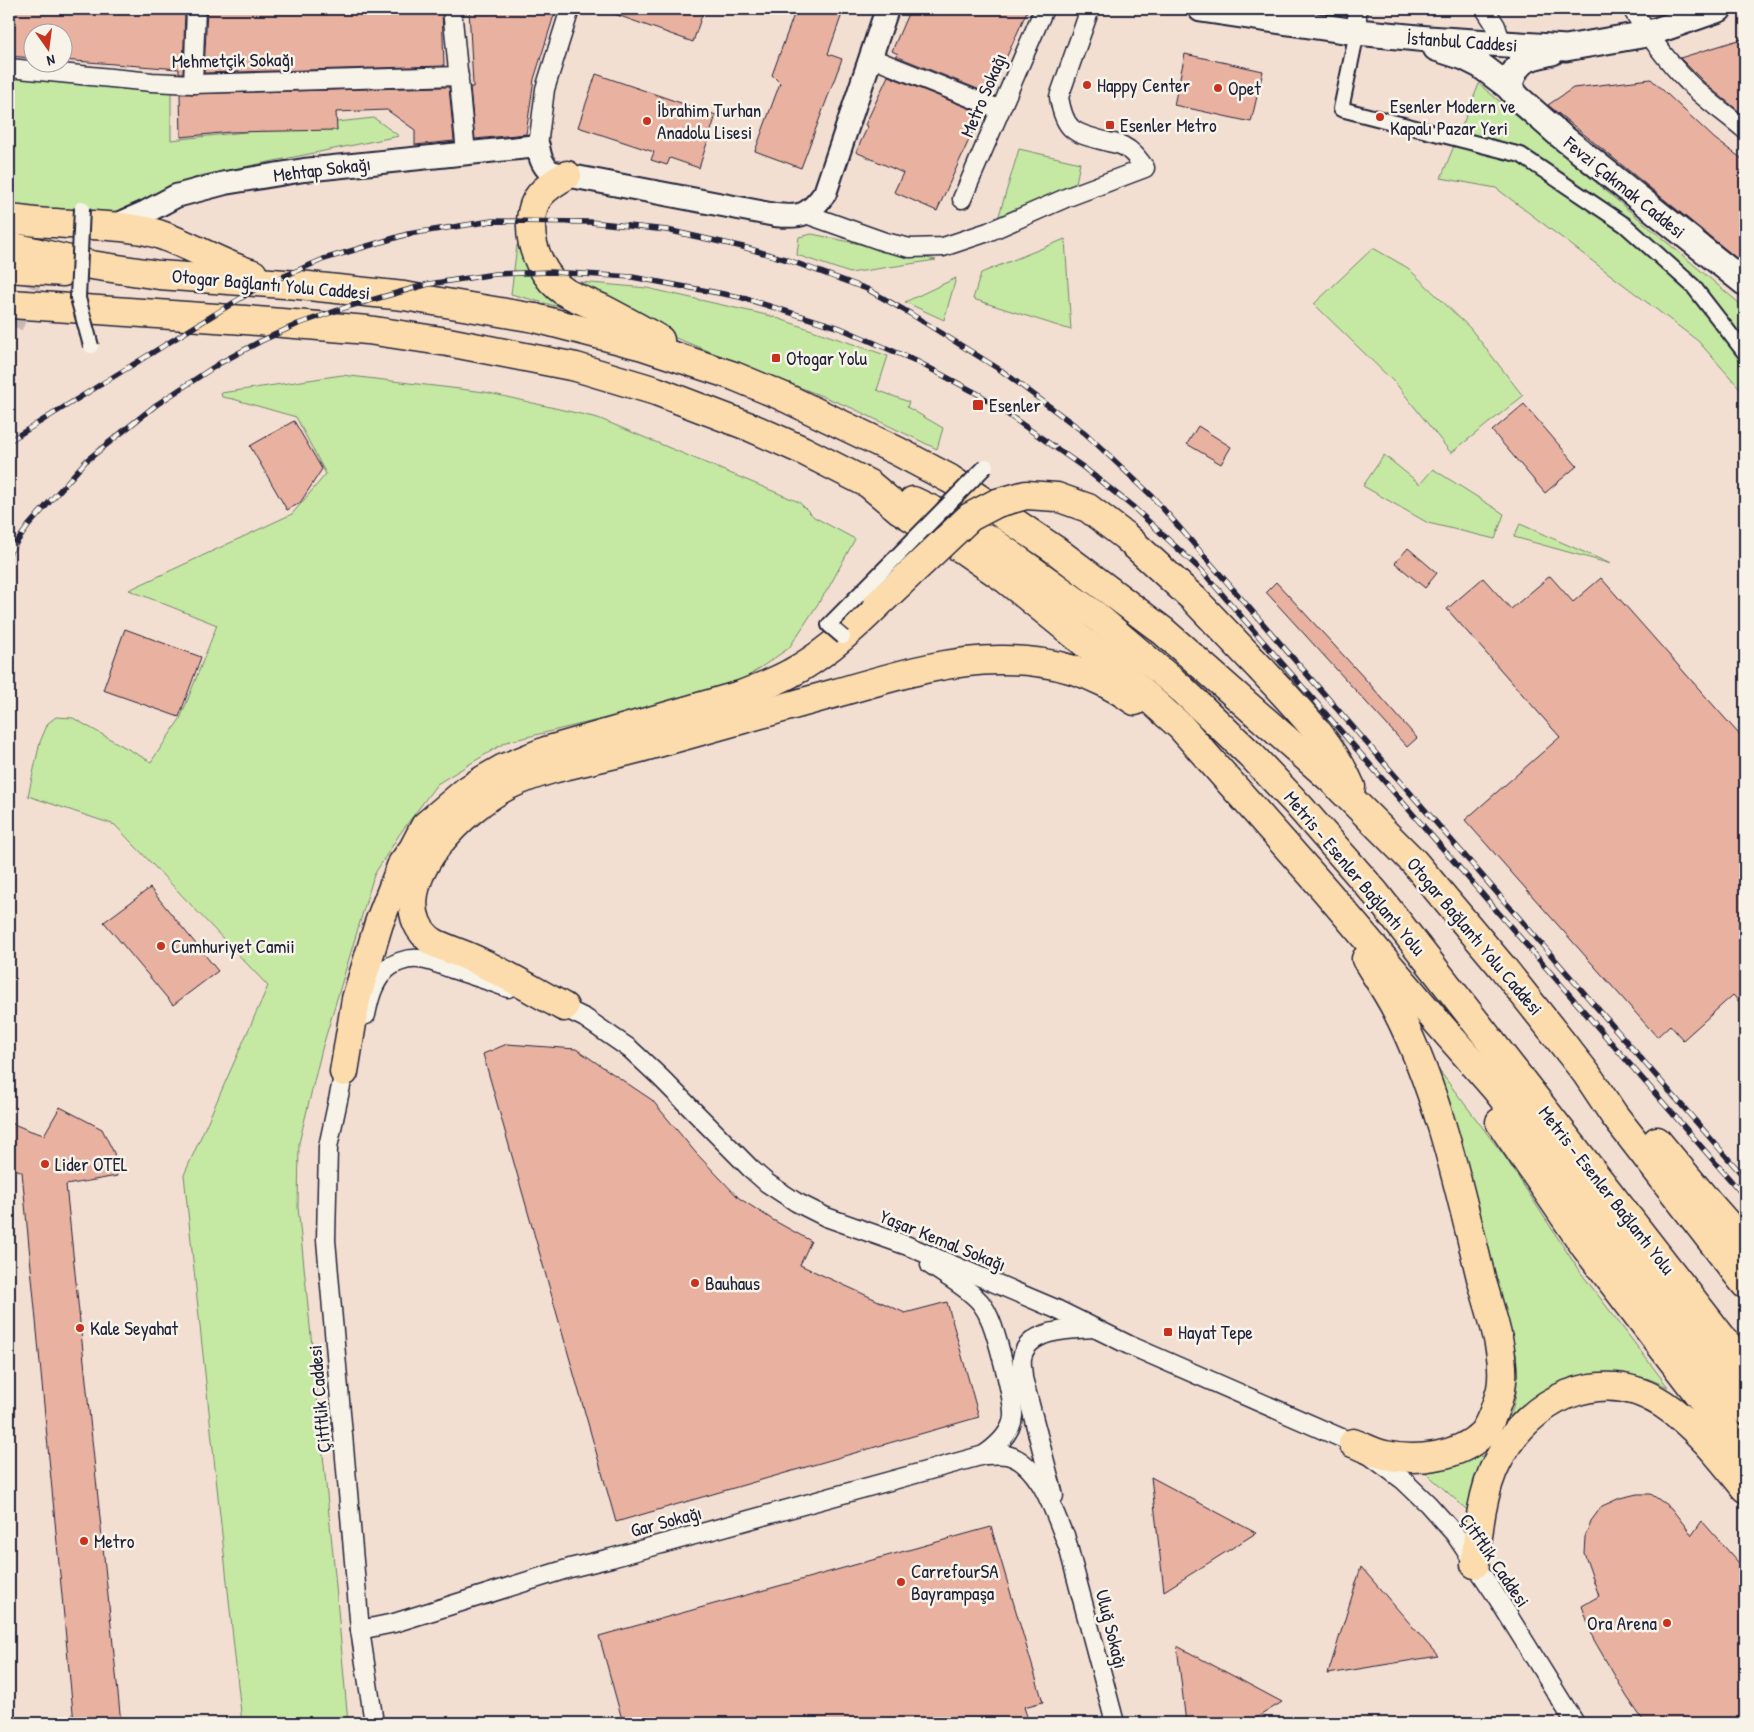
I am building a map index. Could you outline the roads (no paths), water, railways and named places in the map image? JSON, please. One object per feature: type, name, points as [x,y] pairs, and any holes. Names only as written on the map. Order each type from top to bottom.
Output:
[{"type":"main road","name":"İstanbul Caddesi","points":[[1201,9],[1357,20],[1502,44],[1566,48],[1647,34],[1719,9]]},
{"type":"main road","name":"Fevzi Çakmak Caddesi","points":[[1357,20],[1464,57],[1480,65],[1509,87],[1518,98],[1560,135],[1745,283]]},
{"type":"main road","points":[[1509,87],[1514,71],[1521,62],[1566,48]]},
{"type":"main road","points":[[567,174],[538,194],[530,213],[531,235],[535,250],[552,281],[564,292],[678,349],[705,366]]},
{"type":"main road","points":[[9,219],[114,226],[157,234],[187,245],[230,266],[252,274],[299,284]]},
{"type":"main road","name":"Otogar Bağlantı Yolu Caddesi","points":[[9,246],[91,266],[159,275],[299,284],[413,298],[535,318],[644,346],[705,366],[782,396],[897,451],[950,479],[1054,549],[1163,631],[1262,716],[1358,804],[1421,869],[1586,1073]]},
{"type":"main road","points":[[9,268],[48,272],[159,275]]},
{"type":"main road","points":[[10,304],[368,330],[448,342],[576,367],[656,391],[750,427],[802,450],[869,484],[900,510],[1007,580],[1112,665],[1181,727],[1496,1088],[1745,1410]]},
{"type":"main road","name":"Metris - Esenler Bağlantı Yolu","points":[[869,484],[943,514],[990,540],[1096,616],[1184,690],[1251,756],[1299,806],[1376,894],[1745,1367]]},
{"type":"main road","points":[[629,740],[661,718],[741,695],[772,683],[808,662],[843,637],[970,517],[997,503],[1026,495],[1057,496],[1088,508],[1125,536],[1194,599],[1290,700],[1324,742],[1342,767],[1358,804]]},
{"type":"main road","points":[[344,1072],[356,999],[379,923],[402,864],[413,849],[436,831],[507,786],[629,740],[916,671],[960,663],[1001,660],[1042,662],[1091,676],[1124,693],[1159,717],[1203,752]]},
{"type":"main road","points":[[436,831],[433,852],[416,884],[413,906],[417,923],[422,932],[432,941],[480,962],[564,1007]]},
{"type":"main road","points":[[1326,891],[1397,1011],[1426,1080],[1464,1208],[1500,1349],[1501,1366],[1501,1388],[1494,1411],[1482,1433],[1462,1448],[1441,1456],[1414,1457],[1386,1455],[1353,1443]]},
{"type":"main road","points":[[1384,960],[1432,1033],[1483,1098],[1586,1248],[1745,1455]]},
{"type":"main road","points":[[1586,1073],[1623,1103],[1745,1244]]},
{"type":"main road","points":[[1586,1073],[1614,1115],[1745,1284]]},
{"type":"main road","points":[[1475,1564],[1482,1510],[1497,1461],[1524,1423],[1538,1410],[1559,1398],[1578,1391],[1602,1386],[1621,1387],[1645,1395],[1663,1404],[1708,1444],[1745,1488]]},
{"type":"street","points":[[193,84],[196,9]]},
{"type":"street","points":[[452,9],[466,153]]},
{"type":"street","points":[[570,9],[545,89],[538,146],[540,158],[550,172],[791,217],[806,214],[816,206],[825,193],[887,9]]},
{"type":"street","name":"Metro Sokağı","points":[[962,199],[1044,9]]},
{"type":"street","points":[[806,214],[893,244],[910,248],[942,247],[988,232],[1068,197],[1145,168],[1123,146],[1077,134],[1067,125],[1062,111],[1059,97],[1090,9]]},
{"type":"street","points":[[1485,9],[1496,26],[1502,44]]},
{"type":"street","points":[[1632,9],[1647,34],[1690,84],[1745,130]]},
{"type":"street","points":[[1357,20],[1341,109],[1521,155],[1624,225],[1692,286],[1745,353]]},
{"type":"street","points":[[870,57],[1000,110]]},
{"type":"street","name":"Mehmetçik Sokağı","points":[[9,68],[152,82],[193,84],[459,76]]},
{"type":"street","name":"Mehtap Sokağı","points":[[114,226],[176,196],[225,183],[304,170],[538,146]]},
{"type":"street","points":[[82,208],[78,298],[91,346]]},
{"type":"street","points":[[843,637],[829,625],[986,466]]},
{"type":"street","name":"Yaşar Kemal Sokağı","points":[[344,1072],[362,1032],[370,998],[377,981],[394,964],[406,960],[419,959],[434,963],[564,1007],[598,1026],[630,1049],[767,1183],[796,1202],[826,1217],[908,1246],[1056,1309],[1094,1328],[1353,1443]]},
{"type":"street","name":"Çitftlik Caddesi","points":[[344,1072],[328,1147],[326,1240],[360,1630],[374,1723]]},
{"type":"street","points":[[908,1246],[924,1261],[968,1290],[988,1314],[997,1340],[1013,1416],[1007,1432],[997,1446],[984,1455]]},
{"type":"street","points":[[1068,1546],[1023,1378],[1022,1358],[1026,1346],[1035,1338],[1066,1330],[1094,1328]]},
{"type":"street","name":"Çitftlik Caddesi","points":[[1353,1443],[1403,1480],[1454,1533],[1575,1723]]},
{"type":"street","points":[[984,1455],[1007,1455],[1022,1462],[1031,1470],[1042,1488],[1068,1546]]},
{"type":"street","name":"Gar Sokağı","points":[[360,1630],[394,1623],[570,1568],[984,1455]]},
{"type":"street","name":"Uluğ Sokağı","points":[[1068,1546],[1115,1723]]},
{"type":"tunnel","points":[[9,324],[19,304],[31,270],[28,246]]},
{"type":"railway","points":[[9,441],[259,287],[324,259],[408,234],[492,221],[590,222],[667,230],[743,247],[788,260],[867,289],[1002,371],[1085,433],[1152,496],[1745,1178]]},
{"type":"railway","points":[[9,553],[29,525],[86,461],[156,405],[220,363],[298,324],[350,306],[429,284],[495,274],[551,272],[632,277],[740,297],[840,328],[916,361],[980,395],[1083,467],[1133,507],[1202,571],[1745,1197]]},
{"type":"place","name":"Happy Center","points":[[1087,85]]},
{"type":"place","name":"Opet","points":[[1218,88]]},
{"type":"place","name":"Esenler Modern ve Kapalı Pazar Yeri","points":[[1380,117]]},
{"type":"place","name":"İbrahim Turhan Anadolu Lisesi","points":[[647,121]]},
{"type":"place","name":"Esenler Metro","points":[[1110,125]]},
{"type":"place","name":"Otogar Yolu","points":[[776,358]]},
{"type":"place","name":"Esenler","points":[[978,405]]},
{"type":"place","name":"Cumhuriyet Camii","points":[[161,946]]},
{"type":"place","name":"Lider OTEL","points":[[45,1164]]},
{"type":"place","name":"Bauhaus","points":[[695,1283]]},
{"type":"place","name":"Kale Seyahat","points":[[80,1328]]},
{"type":"place","name":"Hayat Tepe","points":[[1168,1332]]},
{"type":"place","name":"Metro","points":[[84,1541]]},
{"type":"place","name":"CarrefourSA Bayrampaşa","points":[[901,1582]]},
{"type":"place","name":"Ora Arena","points":[[1667,1623]]}]
